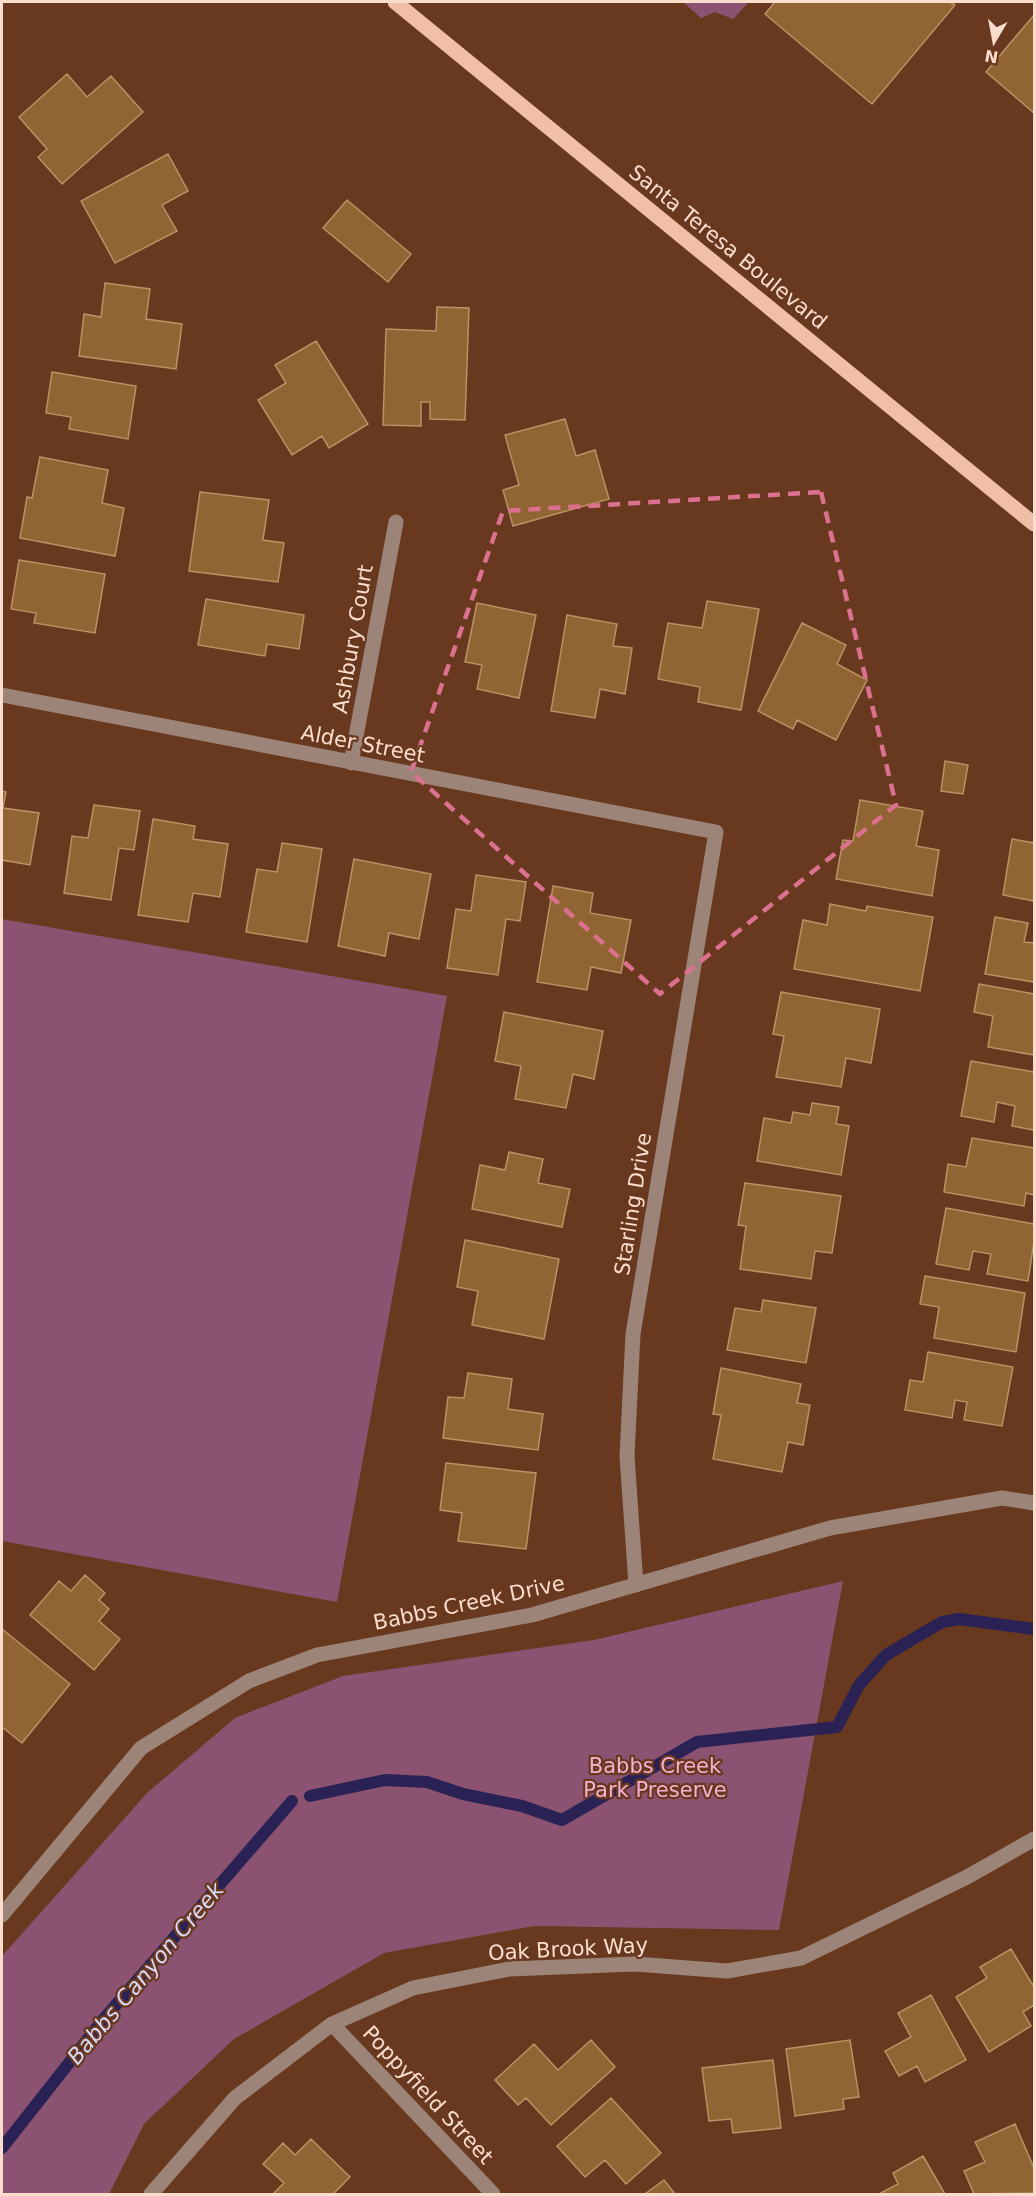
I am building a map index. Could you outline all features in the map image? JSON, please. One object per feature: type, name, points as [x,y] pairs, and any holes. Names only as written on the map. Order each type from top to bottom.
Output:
[{"type":"main road","name":"Santa Teresa Boulevard","points":[[394,2],[1035,524]]},
{"type":"street","name":"Ashbury Court","points":[[351,763],[396,522]]},
{"type":"street","name":"Alder Street","points":[[2,695],[716,832]]},
{"type":"street","name":"Starling Drive","points":[[636,1585],[627,1456],[633,1334],[716,832]]},
{"type":"street","name":"Babbs Creek Drive","points":[[2,1915],[141,1748],[249,1681],[317,1655],[532,1615],[830,1528],[1002,1498],[1035,1503]]},
{"type":"street","name":"Oak Brook Way","points":[[152,2194],[235,2098],[332,2024],[413,1988],[509,1969],[634,1964],[727,1971],[801,1958],[967,1877],[1035,1839]]},
{"type":"street","name":"Poppyfield Street","points":[[332,2024],[493,2194]]},
{"type":"highlighted area","points":[[821,492],[896,805],[660,994],[411,772],[503,511]]},
{"type":"green space","points":[[683,2],[749,2],[733,19],[715,12],[701,18]]},
{"type":"green space","points":[[2,919],[447,996],[337,1602],[2,1541]]},
{"type":"green space","name":"Babbs Creek Park Preserve","points":[[843,1581],[779,1930],[534,1926],[384,1953],[234,2039],[144,2124],[109,2194],[2,2194],[2,1956],[147,1793],[235,1718],[343,1676],[594,1640]]},
{"type":"building","points":[[775,2],[950,2],[955,5],[872,104],[765,14]]},
{"type":"building","points":[[1034,15],[1034,113],[986,72]]},
{"type":"building","points":[[67,74],[87,97],[111,76],[143,112],[62,184],[38,157],[47,149],[19,117]]},
{"type":"building","points":[[168,154],[188,191],[162,205],[177,231],[115,263],[81,201]]},
{"type":"building","points":[[347,200],[411,254],[388,282],[323,228]]},
{"type":"building","points":[[105,283],[150,289],[146,319],[182,324],[176,369],[79,356],[84,314],[101,317]]},
{"type":"building","points":[[437,307],[469,308],[465,420],[430,419],[430,402],[421,402],[421,426],[383,425],[386,329],[436,331]]},
{"type":"building","points":[[316,341],[368,424],[329,448],[322,436],[292,455],[258,400],[286,383],[275,365]]},
{"type":"building","points":[[52,372],[136,386],[128,439],[69,429],[71,417],[46,413]]},
{"type":"building","points":[[565,419],[576,456],[595,450],[609,499],[513,526],[503,490],[519,485],[505,435]]},
{"type":"building","points":[[40,457],[108,470],[102,503],[124,508],[115,556],[20,538],[27,497],[32,498]]},
{"type":"building","points":[[200,492],[269,500],[263,540],[284,543],[278,582],[189,571]]},
{"type":"building","points":[[19,560],[105,574],[95,633],[34,623],[36,613],[11,609]]},
{"type":"building","points":[[206,599],[304,615],[299,649],[267,644],[265,656],[198,645]]},
{"type":"building","points":[[707,601],[759,609],[741,710],[698,702],[700,687],[658,679],[668,623],[702,628]]},
{"type":"building","points":[[477,603],[536,615],[519,698],[477,689],[482,665],[465,662]]},
{"type":"building","points":[[567,615],[617,624],[613,646],[632,648],[625,694],[600,689],[595,718],[551,711]]},
{"type":"building","points":[[802,623],[846,645],[837,664],[867,680],[836,740],[797,720],[793,729],[758,711]]},
{"type":"building","points":[[945,761],[968,765],[963,794],[941,791]]},
{"type":"building","points":[[2,791],[6,792],[3,808],[39,813],[30,865],[2,860]]},
{"type":"building","points":[[860,800],[923,811],[916,846],[939,850],[932,896],[836,879],[843,840],[853,841]]},
{"type":"building","points":[[94,805],[140,811],[134,850],[119,848],[111,900],[64,893],[72,836],[88,838]]},
{"type":"building","points":[[153,819],[195,826],[193,839],[228,844],[220,897],[193,893],[188,922],[138,915]]},
{"type":"building","points":[[1012,839],[1034,843],[1034,901],[1003,895]]},
{"type":"building","points":[[282,843],[322,849],[307,942],[246,932],[257,869],[277,872]]},
{"type":"building","points":[[354,859],[431,874],[419,939],[389,933],[385,956],[338,946]]},
{"type":"building","points":[[476,875],[526,882],[520,921],[506,919],[498,975],[447,968],[456,909],[471,911]]},
{"type":"building","points":[[553,886],[593,893],[590,913],[631,920],[621,973],[591,967],[587,990],[537,982]]},
{"type":"building","points":[[830,904],[866,911],[867,906],[933,917],[920,991],[794,969],[803,920],[827,925]]},
{"type":"building","points":[[995,917],[1028,923],[1024,942],[1034,943],[1034,982],[985,974]]},
{"type":"building","points":[[979,984],[1034,994],[1034,1055],[988,1047],[993,1016],[974,1012]]},
{"type":"building","points":[[781,992],[880,1009],[871,1063],[846,1058],[841,1087],[776,1077],[784,1036],[773,1034]]},
{"type":"building","points":[[504,1012],[603,1031],[594,1079],[573,1074],[566,1108],[515,1099],[521,1066],[495,1061]]},
{"type":"building","points":[[971,1061],[1034,1072],[1034,1130],[1012,1126],[1015,1106],[997,1102],[994,1122],[961,1116]]},
{"type":"building","points":[[812,1103],[839,1107],[836,1124],[849,1126],[841,1175],[757,1161],[764,1118],[791,1123],[793,1112],[810,1115]]},
{"type":"building","points":[[972,1138],[1034,1148],[1034,1195],[1026,1193],[1024,1206],[944,1192],[948,1164],[966,1167]]},
{"type":"building","points":[[509,1152],[543,1159],[538,1183],[570,1189],[562,1227],[472,1209],[480,1165],[505,1170]]},
{"type":"building","points":[[745,1183],[841,1196],[832,1253],[815,1251],[811,1279],[740,1269],[746,1226],[738,1225]]},
{"type":"building","points":[[946,1208],[1034,1224],[1028,1281],[987,1274],[991,1254],[973,1251],[969,1270],[936,1264]]},
{"type":"building","points":[[465,1240],[559,1259],[544,1339],[472,1325],[478,1291],[457,1287]]},
{"type":"building","points":[[925,1276],[1025,1293],[1016,1352],[934,1338],[939,1307],[920,1304]]},
{"type":"building","points":[[763,1300],[816,1308],[806,1363],[727,1350],[735,1308],[761,1312]]},
{"type":"building","points":[[928,1352],[1013,1367],[1002,1426],[964,1420],[967,1402],[955,1400],[952,1418],[905,1410],[910,1380],[923,1382]]},
{"type":"building","points":[[721,1368],[801,1384],[797,1403],[810,1405],[803,1445],[788,1442],[782,1472],[713,1459],[721,1415],[713,1414]]},
{"type":"building","points":[[468,1373],[512,1379],[508,1409],[543,1414],[538,1450],[443,1438],[448,1397],[464,1398]]},
{"type":"building","points":[[446,1463],[536,1473],[526,1549],[458,1541],[462,1513],[440,1510]]},
{"type":"building","points":[[85,1575],[105,1593],[99,1600],[109,1609],[99,1621],[120,1639],[94,1670],[30,1615],[59,1581],[71,1591]]},
{"type":"building","points":[[2,1629],[70,1684],[22,1743],[2,1727]]},
{"type":"building","points":[[1011,1949],[1034,1987],[1034,2005],[1023,2012],[1031,2026],[989,2052],[956,1997],[987,1978],[980,1967]]},
{"type":"building","points":[[931,1995],[966,2060],[925,2082],[917,2066],[899,2076],[885,2051],[911,2037],[898,2013]]},
{"type":"building","points":[[591,2040],[615,2067],[551,2125],[526,2098],[518,2105],[495,2080],[534,2044],[558,2070]]},
{"type":"building","points":[[850,2040],[859,2097],[843,2099],[844,2109],[795,2116],[786,2049]]},
{"type":"building","points":[[773,2060],[781,2128],[733,2133],[731,2119],[709,2121],[702,2068]]},
{"type":"building","points":[[611,2098],[661,2153],[626,2184],[605,2160],[585,2177],[557,2146]]},
{"type":"building","points":[[1015,2124],[1034,2168],[1034,2193],[974,2194],[964,2171],[985,2162],[975,2142]]},
{"type":"building","points":[[311,2139],[350,2177],[333,2194],[273,2194],[284,2183],[263,2164],[283,2143],[295,2155]]},
{"type":"building","points":[[923,2156],[945,2194],[879,2194],[898,2184],[893,2173]]},
{"type":"building","points":[[664,2180],[675,2194],[645,2194]]},
{"type":"waterway","name":"Babbs Canyon Creek","points":[[310,1796],[385,1780],[427,1782],[463,1794],[522,1806],[562,1820],[697,1742],[837,1727],[859,1685],[886,1655],[942,1622],[959,1619],[1034,1629]]},
{"type":"waterway","name":"Babbs Canyon Creek","points":[[2,2148],[102,2021],[292,1801]]}]
